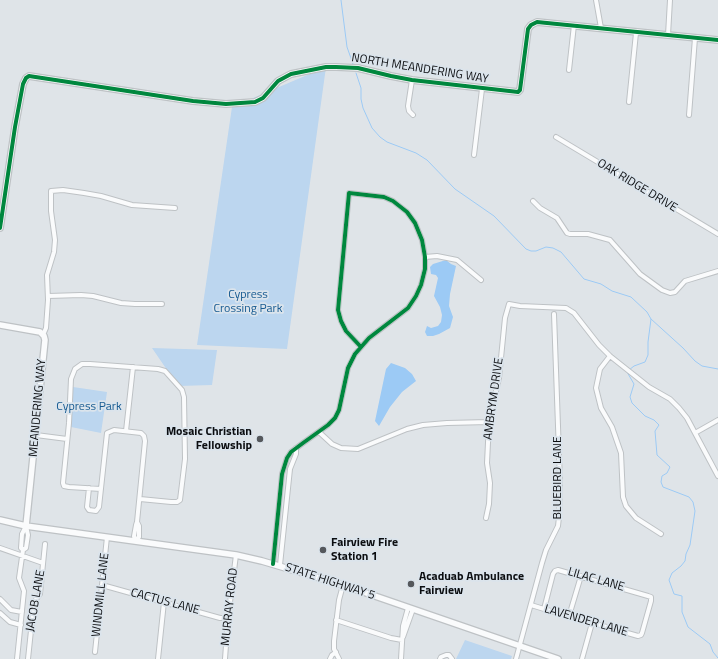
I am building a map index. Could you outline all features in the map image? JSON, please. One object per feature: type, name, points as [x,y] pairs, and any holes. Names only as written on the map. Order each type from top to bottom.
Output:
[{"type":"street","points":[[596,0],[601,28]]},
{"type":"street","points":[[668,35],[670,0]]},
{"type":"street","name":"NORTH MEANDERING WAY","points":[[0,228],[23,84],[29,76],[193,101],[226,104],[255,102],[263,98],[278,81],[291,74],[326,67],[358,68],[412,80],[515,93],[520,90],[528,30],[534,23],[545,22],[636,33],[718,40]]},
{"type":"street","points":[[568,70],[574,25]]},
{"type":"street","points":[[629,102],[636,33]]},
{"type":"street","points":[[688,115],[696,38]]},
{"type":"street","points":[[412,80],[408,106],[409,111],[413,115]]},
{"type":"street","points":[[474,155],[482,89]]},
{"type":"street","name":"OAK RIDGE DRIVE","points":[[556,137],[718,234]]},
{"type":"street","points":[[0,325],[38,331],[43,335],[46,328],[48,296],[47,276],[54,252],[55,240],[51,211],[51,191],[63,190],[84,193],[101,196],[132,205],[175,208]]},
{"type":"street","points":[[273,564],[284,465],[291,452],[319,432],[335,418],[339,410],[348,368],[355,354],[361,347],[368,338],[408,308],[416,297],[425,269],[425,257],[422,240],[415,223],[408,212],[393,201],[384,197],[349,193],[338,310],[346,331],[361,347]]},
{"type":"street","points":[[533,201],[540,208],[557,218],[567,233],[588,234],[610,240],[640,274],[662,290],[670,293],[675,292],[685,281],[718,271]]},
{"type":"street","points":[[425,257],[449,257],[457,260],[481,280]]},
{"type":"street","points":[[48,296],[81,295],[93,296],[128,304],[162,304]]},
{"type":"street","name":"AMBRYM DRIVE","points":[[486,518],[489,504],[490,483],[487,463],[489,422],[499,378],[505,318],[509,304],[520,306],[566,308],[574,313],[599,345],[610,356]]},
{"type":"street","name":"BLUEBIRD LANE","points":[[516,659],[542,563],[546,550],[558,526],[559,517],[560,482],[554,314]]},
{"type":"street","name":"MEANDERING WAY","points":[[26,526],[45,340],[43,335]]},
{"type":"street","points":[[661,534],[636,518],[626,506],[623,496],[621,453],[612,427],[601,408],[596,388],[600,370],[610,356],[648,387],[670,399],[687,418],[718,476]]},
{"type":"street","points":[[101,489],[69,487],[64,486],[62,483],[71,379],[75,369],[82,364],[86,364],[165,371],[182,390],[184,397],[185,459],[180,500],[177,502],[140,499]]},
{"type":"street","points":[[126,431],[133,367]]},
{"type":"street","points":[[695,433],[718,420]]},
{"type":"street","points":[[319,432],[332,444],[341,448],[358,449],[411,428],[447,423],[489,422]]},
{"type":"street","points":[[89,488],[87,507],[89,510],[96,511],[99,507],[107,433],[114,430],[142,433],[145,441],[140,499],[134,536],[135,541]]},
{"type":"street","points":[[36,435],[67,439]]},
{"type":"street","points":[[280,566],[290,469],[296,454],[296,448]]},
{"type":"street","name":"STATE HIGHWAY 5","points":[[0,520],[26,526],[236,556],[273,564],[343,585],[558,659]]},
{"type":"street","points":[[17,659],[24,591],[19,578],[23,550],[21,548],[22,534],[26,526]]},
{"type":"street","name":"WINDMILL LANE","points":[[95,652],[108,537]]},
{"type":"street","name":"JACOB LANE","points":[[28,659],[34,602],[40,594],[45,544]]},
{"type":"street","points":[[0,548],[43,563]]},
{"type":"street","name":"MURRAY ROAD","points":[[225,659],[228,618],[236,556]]},
{"type":"street","name":"LILAC LANE","points":[[544,609],[555,571],[558,570],[581,576],[651,598],[640,635]]},
{"type":"street","points":[[569,616],[581,576]]},
{"type":"street","name":"CACTUS LANE","points":[[102,585],[220,618],[228,618]]},
{"type":"street","points":[[339,659],[334,641],[339,600],[343,585]]},
{"type":"street","points":[[0,599],[11,610],[22,612]]},
{"type":"street","points":[[158,659],[164,602]]},
{"type":"street","name":"LAVENDER LANE","points":[[531,605],[638,636],[640,635]]},
{"type":"street","points":[[401,659],[403,639],[402,626],[411,609]]},
{"type":"street","points":[[0,613],[10,622],[21,625]]},
{"type":"street","points":[[336,620],[391,638],[403,639]]},
{"type":"street","points":[[582,659],[592,622]]},
{"type":"street","points":[[330,659],[336,652]]},
{"type":"street","points":[[440,659],[446,654],[452,659]]},
{"type":"green space","name":"Cypress Crossing Park","points":[[326,67],[287,349],[197,345],[232,107]]},
{"type":"green space","name":"Cypress Crossing Park","points":[[152,348],[217,350],[212,385],[178,386]]},
{"type":"green space","name":"Cypress Park","points":[[73,387],[107,392],[101,433],[71,427]]},
{"type":"green space","points":[[465,640],[512,656],[511,659],[456,659]]},
{"type":"water","points":[[446,260],[456,266],[449,306],[453,317],[450,328],[439,334],[427,336],[425,332],[427,326],[431,328],[438,326],[441,322],[442,315],[440,307],[434,296],[438,278],[436,275],[431,274],[430,267],[433,264]]},
{"type":"water","points":[[391,363],[405,368],[412,374],[416,381],[402,392],[390,407],[379,426],[375,421],[386,369]]},
{"type":"waterway","points":[[341,0],[347,47],[353,64]]},
{"type":"waterway","points":[[356,73],[361,88],[363,108],[372,128],[380,137],[387,142],[416,153],[427,160],[455,189],[494,216],[526,249],[536,251],[546,247],[553,248],[561,252],[584,279],[601,284],[612,291],[631,297],[647,312],[651,319],[648,355],[645,362],[634,366],[629,370]]},
{"type":"waterway","points":[[651,319],[695,361],[702,366],[718,369]]},
{"type":"waterway","points":[[627,372],[634,384],[630,397],[632,403],[645,416],[654,420],[659,425],[655,431],[657,455],[670,467],[667,473],[662,476],[661,482],[663,487],[689,497],[693,502],[695,511],[690,545],[685,561],[672,573],[669,580],[674,594],[682,596],[682,612],[688,627],[710,644],[713,652],[718,658]]},
{"type":"cycle path","points":[[0,228],[23,84],[29,76],[193,101],[226,104],[255,102],[263,98],[278,81],[291,74],[326,67],[358,68],[412,80],[518,92],[520,90],[528,29],[531,25],[537,22],[718,40]]},
{"type":"cycle path","points":[[273,564],[282,474],[287,458],[291,452],[328,425],[335,418],[339,410],[348,368],[355,354],[369,338],[408,308],[421,285],[425,269],[425,257],[422,240],[415,223],[407,212],[393,201],[384,197],[349,193],[338,310],[346,331],[361,347]]},
{"type":"place","name":"Mosaic Christian Fellowship","points":[[260,439]]},
{"type":"place","name":"Fairview Fire Station 1","points":[[323,550]]},
{"type":"place","name":"Acaduab Ambulance Fairview","points":[[411,584]]}]
